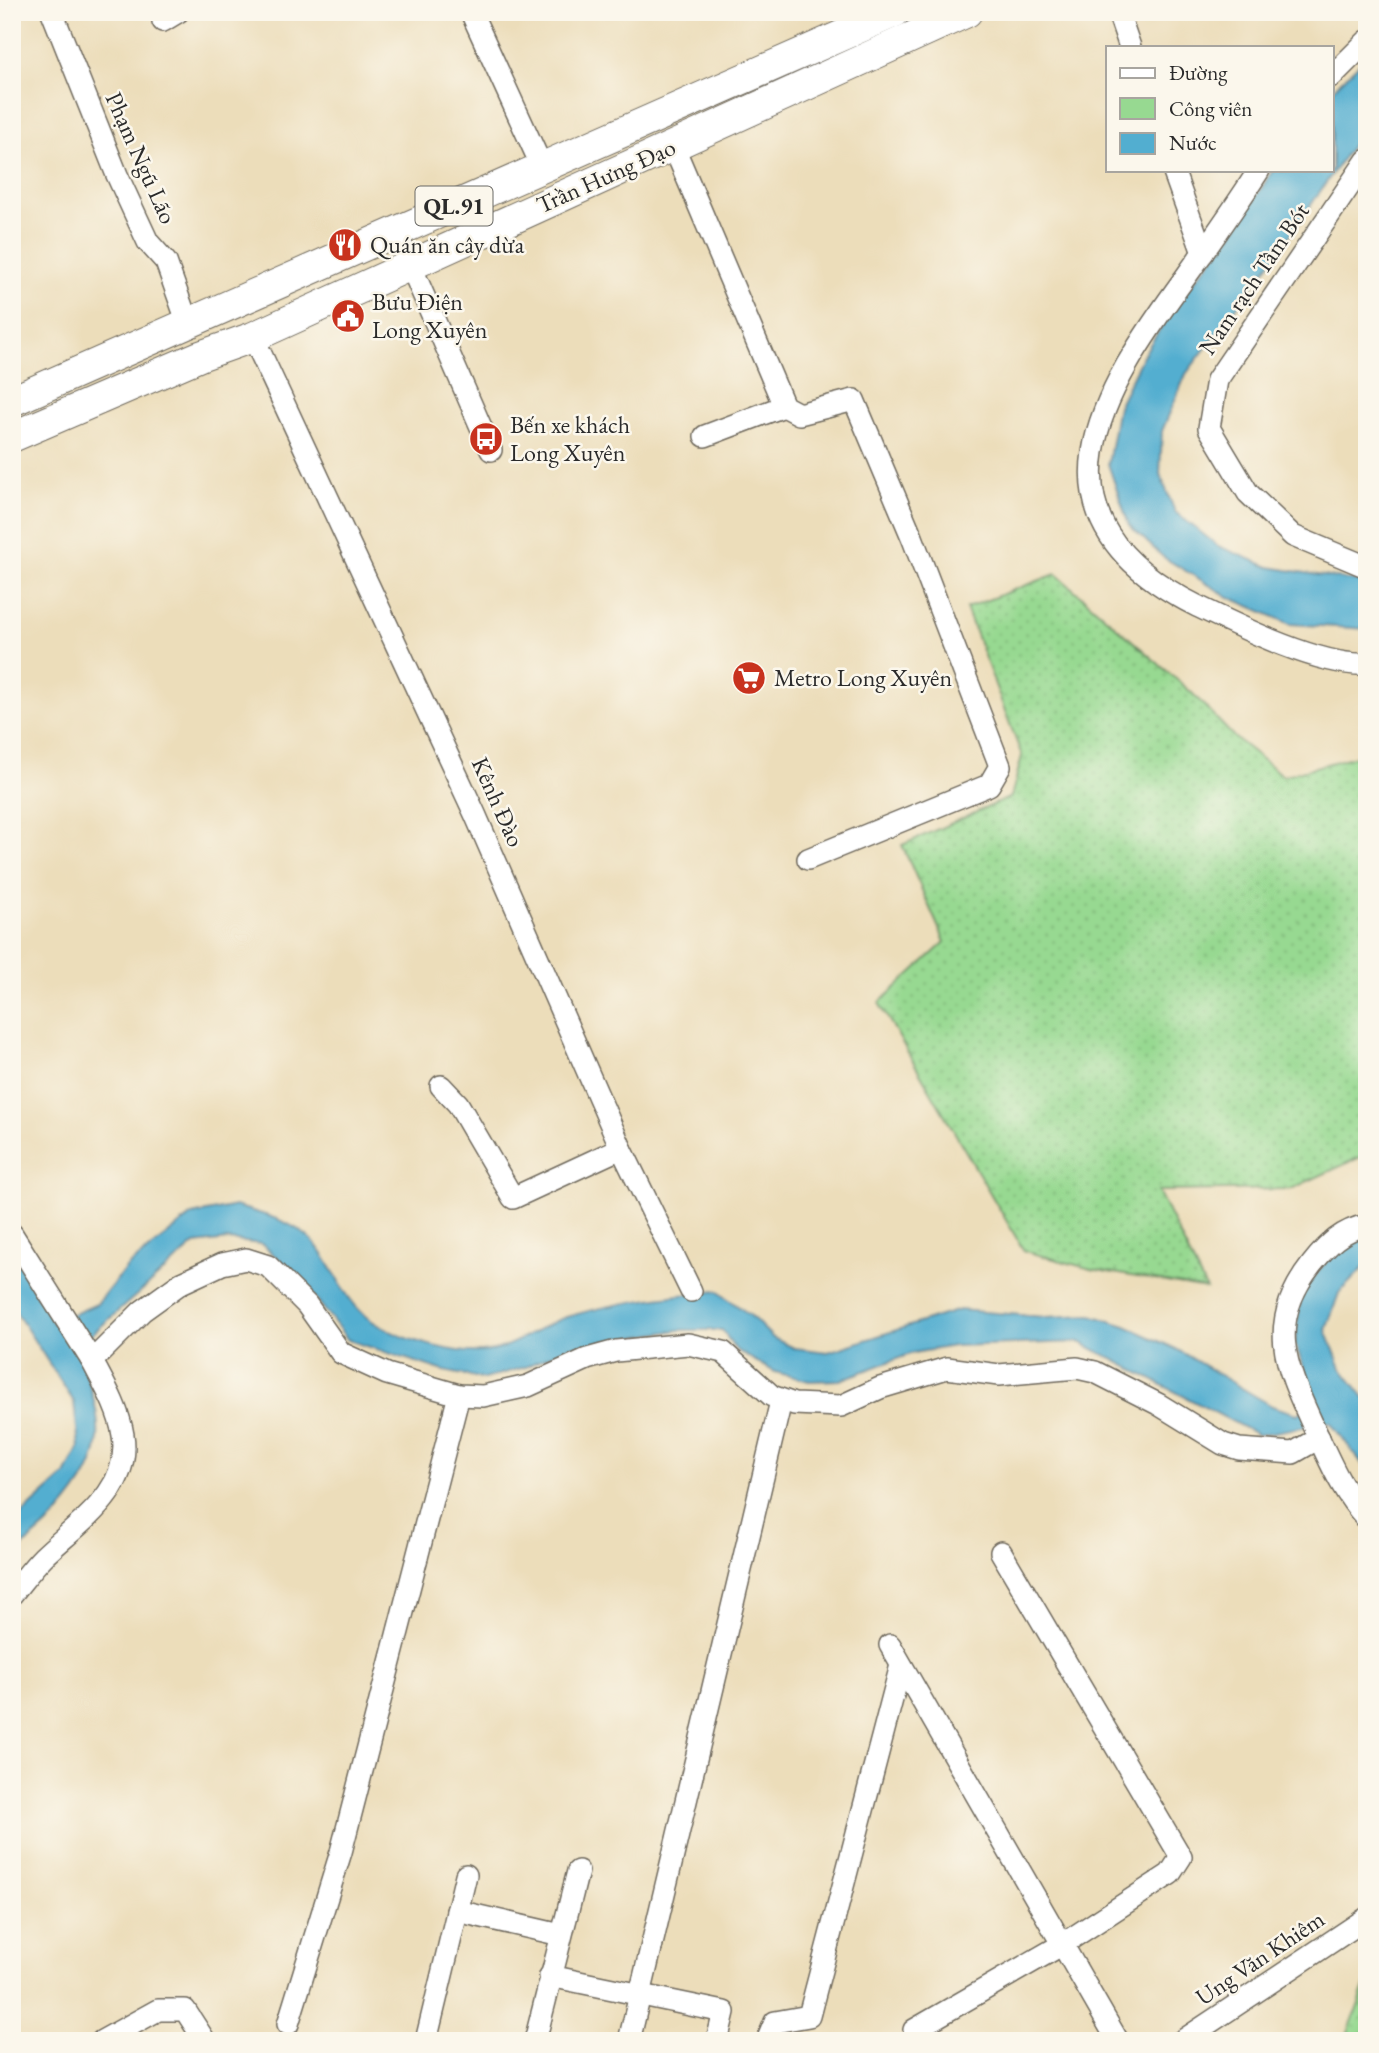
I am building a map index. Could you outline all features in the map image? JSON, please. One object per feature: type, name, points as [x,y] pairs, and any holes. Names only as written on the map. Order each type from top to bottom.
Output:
[{"type":"highway","name":"Trần Hưng Đạo","points":[[12,401],[187,321],[895,12]]},
{"type":"highway","name":"Trần Hưng Đạo","points":[[12,437],[200,356],[253,337],[967,12]]},
{"type":"highway","points":[[187,321],[200,356]]},
{"type":"street","name":"Phạm Ngũ Lão","points":[[52,12],[117,175],[148,242],[166,262],[187,321]]},
{"type":"street","points":[[471,12],[542,167]]},
{"type":"street","points":[[1118,12],[1130,46]]},
{"type":"street","points":[[1334,74],[1367,41]]},
{"type":"street","points":[[673,145],[784,407],[799,414],[854,400],[912,537],[1000,766],[989,785],[808,859]]},
{"type":"street","name":"Nam rạch Tầm Bót","points":[[1367,160],[1217,380],[1209,428],[1248,493],[1293,536],[1367,567]]},
{"type":"street","points":[[1174,172],[1203,253]]},
{"type":"street","points":[[1258,172],[1139,340],[1100,416],[1094,444],[1091,484],[1102,521],[1146,576],[1174,594],[1222,618],[1326,660],[1367,664]]},
{"type":"street","points":[[396,232],[491,450]]},
{"type":"street","name":"Kênh Đào","points":[[253,337],[475,814],[621,1148],[691,1291]]},
{"type":"street","points":[[705,436],[784,407]]},
{"type":"street","points":[[441,1086],[458,1104],[513,1198],[621,1148]]},
{"type":"street","points":[[1367,1225],[1349,1230],[1328,1244],[1307,1271],[1292,1301],[1284,1337],[1285,1359],[1303,1403],[1342,1488],[1367,1519]]},
{"type":"street","points":[[12,1234],[89,1356],[114,1403],[123,1435],[119,1468],[104,1503],[41,1559],[12,1594]]},
{"type":"street","points":[[89,1356],[142,1311],[181,1283],[222,1264],[256,1260],[268,1266],[307,1305],[341,1353],[387,1374],[459,1395],[483,1396],[528,1386],[587,1359],[616,1351],[688,1343],[723,1352],[756,1384],[782,1401],[825,1408],[841,1406],[880,1388],[947,1368],[999,1375],[1077,1368],[1095,1372],[1158,1404],[1223,1444],[1239,1450],[1293,1453],[1318,1435]]},
{"type":"street","points":[[288,2024],[341,1852],[459,1395]]},
{"type":"street","points":[[629,2041],[782,1401]]},
{"type":"street","points":[[914,2030],[1063,1944],[1170,1874],[1181,1857],[1002,1552]]},
{"type":"street","points":[[890,1645],[1118,2041]]},
{"type":"street","points":[[767,2041],[775,2022],[809,2016],[901,1665]]},
{"type":"street","points":[[535,2041],[578,1871]]},
{"type":"street","points":[[426,2041],[466,1875]]},
{"type":"street","points":[[457,1911],[561,1935]]},
{"type":"street","name":"Ung Văn Khiêm","points":[[1182,2041],[1367,1918]]},
{"type":"street","points":[[550,1976],[724,2012],[717,2041]]},
{"type":"street","points":[[102,2041],[158,2010],[185,2010],[205,2041]]},
{"type":"green space","points":[[1056,574],[1192,693],[1235,738],[1283,776],[1355,756],[1367,765],[1367,1154],[1291,1189],[1158,1191],[1206,1289],[1091,1269],[1024,1251],[879,1003],[945,942],[902,845],[1011,797],[1022,756],[966,608]]},
{"type":"green space","points":[[1367,1982],[1367,2041],[1345,2041]]},
{"type":"water","points":[[1367,56],[1367,123],[1334,171],[1334,88]]},
{"type":"water","points":[[1272,172],[1333,172],[1280,250],[1186,374],[1162,431],[1160,474],[1175,512],[1218,546],[1269,567],[1367,583],[1367,629],[1290,624],[1229,597],[1163,557],[1129,525],[1108,464],[1118,406],[1142,357],[1180,298],[1231,236]]},
{"type":"water","points":[[235,1206],[283,1222],[308,1237],[317,1246],[352,1302],[372,1321],[415,1341],[451,1350],[485,1352],[498,1349],[561,1319],[588,1311],[643,1300],[717,1291],[750,1315],[773,1338],[794,1348],[828,1352],[959,1310],[1045,1317],[1091,1315],[1126,1326],[1176,1349],[1272,1406],[1297,1414],[1317,1402],[1295,1344],[1301,1293],[1346,1237],[1367,1232],[1367,1264],[1339,1293],[1326,1330],[1341,1368],[1367,1401],[1367,1470],[1330,1422],[1258,1435],[1080,1342],[954,1346],[913,1353],[840,1380],[809,1381],[775,1372],[736,1350],[722,1330],[679,1330],[569,1347],[525,1367],[484,1379],[444,1371],[348,1340],[296,1273],[261,1244],[228,1240],[195,1244],[77,1347],[97,1416],[96,1452],[89,1471],[76,1491],[53,1520],[12,1558],[12,1523],[65,1475],[79,1447],[74,1402],[12,1306],[12,1252],[53,1323],[97,1304],[127,1267],[192,1215]]},
{"type":"place","name":"Quán ăn cây dừa","points":[[345,245]]},
{"type":"place","name":"Bưu Điện Long Xuyên","points":[[348,316]]},
{"type":"place","name":"Bến xe khách Long Xuyên","points":[[486,439]]},
{"type":"place","name":"Metro Long Xuyên","points":[[749,678]]}]
